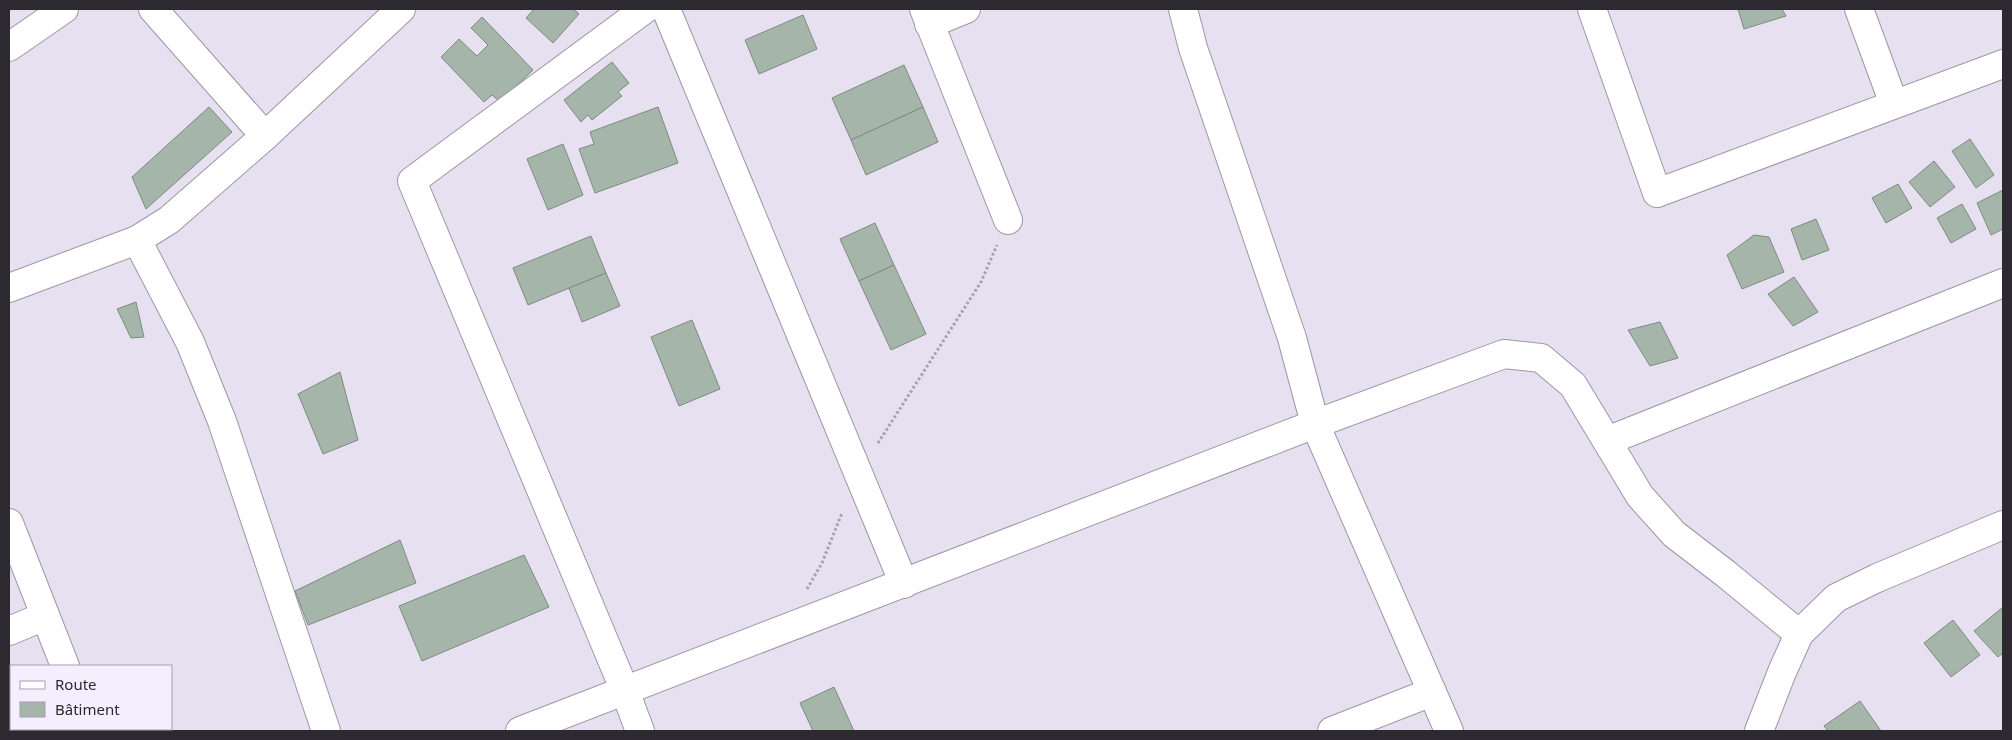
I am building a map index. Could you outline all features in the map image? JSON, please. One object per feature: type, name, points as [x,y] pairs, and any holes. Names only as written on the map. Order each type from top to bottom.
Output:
[{"type":"street","points":[[9,47],[64,9]]},
{"type":"street","points":[[153,9],[265,136]]},
{"type":"street","points":[[9,288],[137,240],[168,220],[265,136],[401,9]]},
{"type":"street","points":[[640,731],[626,691],[412,181],[645,9]]},
{"type":"street","points":[[666,9],[904,584]]},
{"type":"street","points":[[966,9],[927,17],[1008,220]]},
{"type":"street","points":[[1183,9],[1193,48],[1292,338],[1315,424],[1449,731]]},
{"type":"street","points":[[1592,9],[1657,193],[2003,64]]},
{"type":"street","points":[[1859,9],[1894,104]]},
{"type":"street","points":[[137,240],[190,342],[222,420],[326,731]]},
{"type":"street","points":[[1607,441],[2003,283]]},
{"type":"street","points":[[520,731],[1315,424],[1504,354],[1541,358],[1573,385],[1640,496],[1674,534],[1726,574],[1798,634]]},
{"type":"street","points":[[9,523],[65,665]]},
{"type":"street","points":[[1760,731],[1798,634],[1836,598],[1877,578],[2003,525]]},
{"type":"street","points":[[9,631],[45,616]]},
{"type":"street","points":[[1332,731],[1432,692]]},
{"type":"path","points":[[782,630],[822,563],[858,473],[981,282],[1008,220]]},
{"type":"building","points":[[534,9],[574,9],[579,14],[553,43],[526,18]]},
{"type":"building","points":[[1738,9],[1782,9],[1786,16],[1744,29]]},
{"type":"building","points":[[803,15],[817,49],[759,74],[745,40]]},
{"type":"building","points":[[482,17],[533,70],[500,102],[492,95],[484,102],[441,57],[459,39],[477,56],[488,45],[471,28]]},
{"type":"building","points":[[612,62],[629,83],[618,92],[622,96],[592,120],[588,115],[581,122],[564,100]]},
{"type":"building","points":[[904,65],[923,107],[851,140],[832,98]]},
{"type":"building","points":[[209,107],[232,132],[146,209],[132,177]]},
{"type":"building","points":[[658,107],[678,163],[595,193],[579,149],[594,144],[590,132]]},
{"type":"building","points":[[923,107],[938,142],[866,175],[851,140]]},
{"type":"building","points":[[1970,139],[1994,175],[1976,188],[1952,151]]},
{"type":"building","points":[[563,144],[583,195],[548,210],[527,159]]},
{"type":"building","points":[[1934,161],[1955,187],[1930,207],[1909,182]]},
{"type":"building","points":[[1898,184],[1912,208],[1886,223],[1872,198]]},
{"type":"building","points":[[2003,190],[2003,229],[1991,235],[1977,203]]},
{"type":"building","points":[[1962,204],[1976,229],[1951,243],[1937,218]]},
{"type":"building","points":[[1816,219],[1829,250],[1802,260],[1791,229]]},
{"type":"building","points":[[875,223],[894,265],[859,281],[840,239]]},
{"type":"building","points":[[1754,235],[1769,237],[1784,272],[1742,289],[1727,255]]},
{"type":"building","points":[[591,236],[606,273],[528,305],[513,268]]},
{"type":"building","points":[[894,265],[926,334],[891,350],[859,281]]},
{"type":"building","points":[[606,273],[620,306],[582,322],[569,288]]},
{"type":"building","points":[[1794,277],[1818,312],[1793,326],[1768,294]]},
{"type":"building","points":[[136,302],[144,337],[131,338],[117,309]]},
{"type":"building","points":[[692,320],[720,389],[679,406],[651,337]]},
{"type":"building","points":[[1660,322],[1678,358],[1650,366],[1628,330]]},
{"type":"building","points":[[340,372],[358,440],[323,454],[298,394]]},
{"type":"building","points":[[400,540],[416,583],[308,625],[295,591]]},
{"type":"building","points":[[524,555],[549,607],[422,661],[399,606]]},
{"type":"building","points":[[2003,607],[2003,653],[1998,657],[1974,631]]},
{"type":"building","points":[[1953,620],[1980,655],[1951,677],[1924,643]]},
{"type":"building","points":[[834,687],[854,731],[813,731],[800,703]]},
{"type":"building","points":[[1860,701],[1881,731],[1828,731],[1824,726]]}]
